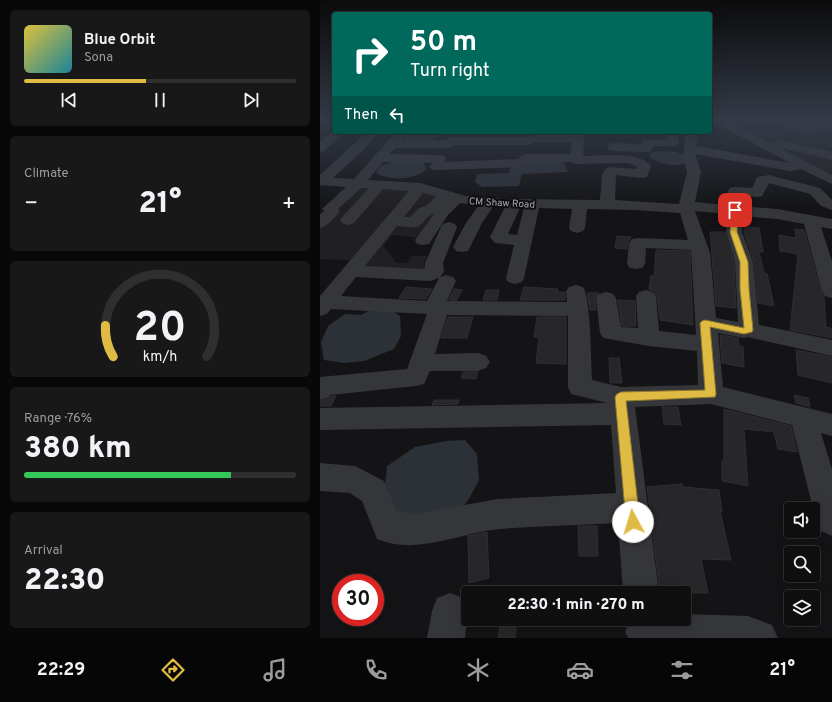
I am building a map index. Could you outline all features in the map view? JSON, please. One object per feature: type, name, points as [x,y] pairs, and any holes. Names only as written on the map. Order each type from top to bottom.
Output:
[{"type":"street","points":[[320,196],[326,181],[356,150]]},
{"type":"street","points":[[320,223],[332,212],[330,209],[358,183],[387,150]]},
{"type":"street","points":[[410,159],[416,150]]},
{"type":"street","points":[[323,306],[392,222],[438,163],[445,150]]},
{"type":"street","points":[[492,164],[498,150]]},
{"type":"street","points":[[380,158],[410,159],[438,163],[522,163],[526,158],[556,150]]},
{"type":"street","points":[[577,150],[576,160],[635,150]]},
{"type":"street","points":[[607,205],[609,175],[612,172],[642,174],[644,166],[627,151],[617,150]]},
{"type":"street","points":[[686,150],[694,172],[686,207],[701,253],[711,394]]},
{"type":"street","points":[[727,150],[790,167],[803,165]]},
{"type":"street","points":[[774,150],[832,180]]},
{"type":"street","points":[[804,150],[832,156]]},
{"type":"street","points":[[747,330],[744,262],[734,232],[735,191],[757,193],[762,180],[764,179],[811,190],[818,194],[827,204],[832,205]]},
{"type":"street","name":"CM Shaw Road","points":[[326,181],[419,187],[452,196],[489,202],[686,207],[735,210],[776,214],[832,224]]},
{"type":"street","points":[[348,220],[380,184]]},
{"type":"street","points":[[392,222],[414,222],[424,211],[431,210],[452,196]]},
{"type":"street","points":[[423,240],[443,212],[452,196]]},
{"type":"street","points":[[462,247],[474,223],[489,202]]},
{"type":"street","points":[[515,203],[498,237],[500,239],[524,240]]},
{"type":"street","points":[[515,278],[533,203]]},
{"type":"street","points":[[577,228],[580,204]]},
{"type":"street","points":[[811,220],[828,269],[832,292]]},
{"type":"street","points":[[351,271],[427,275],[434,273],[434,263],[449,227]]},
{"type":"street","points":[[636,264],[638,243],[699,245]]},
{"type":"street","points":[[320,390],[322,386],[416,377],[439,308],[436,304],[446,281]]},
{"type":"street","points":[[646,296],[649,338]]},
{"type":"street","points":[[606,298],[611,333],[649,338],[747,330],[832,348]]},
{"type":"street","points":[[323,306],[439,308],[577,300],[580,387],[621,405]]},
{"type":"street","points":[[421,363],[478,362]]},
{"type":"street","points":[[320,419],[621,405],[711,394],[832,425]]},
{"type":"street","points":[[621,405],[639,586]]},
{"type":"street","points":[[802,418],[827,488],[832,520]]},
{"type":"street","points":[[320,477],[355,480],[373,491],[388,528],[420,529],[498,514],[632,507]]},
{"type":"street","points":[[644,630],[748,636],[759,638]]},
{"type":"shaded area","points":[[778,150],[832,150],[832,178]]},
{"type":"shaded area","points":[[661,151],[676,152],[685,156],[687,163],[669,165],[651,158],[649,153]]},
{"type":"shaded area","points":[[557,158],[564,163],[568,172],[522,174],[519,186],[482,187],[475,182],[477,174],[509,173],[511,165]]},
{"type":"shaded area","points":[[391,162],[423,162],[426,167],[425,171],[407,178],[394,178],[382,176],[376,173],[379,167]]},
{"type":"shaded area","points":[[359,184],[423,189],[455,199],[421,238],[392,235],[383,246],[397,263],[406,263],[412,256],[427,256],[423,264],[433,273],[357,269],[363,261],[320,259],[320,225]]},
{"type":"shaded area","points":[[376,307],[389,308],[400,316],[401,336],[394,349],[364,361],[344,363],[324,360],[321,342],[328,326],[345,314],[361,315]]},
{"type":"shaded area","points":[[465,440],[477,454],[479,480],[469,499],[454,517],[394,519],[384,497],[387,466],[415,447],[446,441]]},
{"type":"building","points":[[744,227],[759,228],[763,252],[759,252],[764,273],[767,274],[774,306],[758,303],[754,262],[744,232]]},
{"type":"building","points":[[795,229],[804,230],[821,292],[824,297],[826,327],[831,328],[832,338],[790,330],[798,254],[780,251],[779,235],[796,238]]},
{"type":"building","points":[[710,232],[725,232],[734,262],[736,308],[716,306]]},
{"type":"building","points":[[617,236],[631,237],[628,242],[627,249],[615,248]]},
{"type":"building","points":[[656,250],[690,251],[693,325],[660,320],[657,296],[654,291],[649,289],[651,276],[654,276]]},
{"type":"building","points":[[406,287],[432,289],[426,299],[399,298]]},
{"type":"building","points":[[524,287],[558,289],[557,292],[565,292],[565,300],[520,300]]},
{"type":"building","points":[[454,289],[462,290],[457,300],[449,300]]},
{"type":"building","points":[[486,290],[499,290],[497,300],[483,300]]},
{"type":"building","points":[[587,293],[599,293],[595,298],[596,310],[590,310]]},
{"type":"building","points":[[618,300],[635,301],[636,326],[622,326]]},
{"type":"building","points":[[448,317],[473,317],[467,338],[441,338]]},
{"type":"building","points":[[537,317],[566,317],[566,364],[536,363],[539,337],[534,337]]},
{"type":"building","points":[[720,335],[738,338],[739,346],[743,347],[744,367],[722,363]]},
{"type":"building","points":[[796,350],[832,357],[832,383],[798,375]]},
{"type":"building","points":[[609,358],[619,358],[622,383],[610,383]]},
{"type":"building","points":[[463,372],[478,372],[476,379],[461,378]]},
{"type":"building","points":[[794,395],[808,398],[810,407],[796,403]]},
{"type":"building","points":[[331,396],[336,396],[331,406],[320,406],[320,401]]},
{"type":"building","points":[[434,400],[459,400],[458,404],[432,405]]},
{"type":"building","points":[[662,407],[678,407],[681,425],[664,424]]},
{"type":"building","points":[[724,409],[791,426],[797,452],[778,449],[774,432],[744,429],[748,486],[722,481],[722,461],[724,461]]},
{"type":"building","points":[[682,484],[683,487],[719,490],[722,512],[720,511],[731,560],[701,559],[708,593],[691,593],[691,586],[659,586],[647,487]]},
{"type":"building","points":[[578,526],[597,526],[598,556],[579,556]]},
{"type":"building","points":[[487,532],[489,578],[469,583],[468,536]]},
{"type":"building","points":[[500,626],[516,626],[515,638],[498,638]]},
{"type":"route","points":[[633,522],[621,397],[711,394],[708,344],[705,323],[744,331],[748,330],[744,289],[744,262],[734,232],[735,210]]}]
